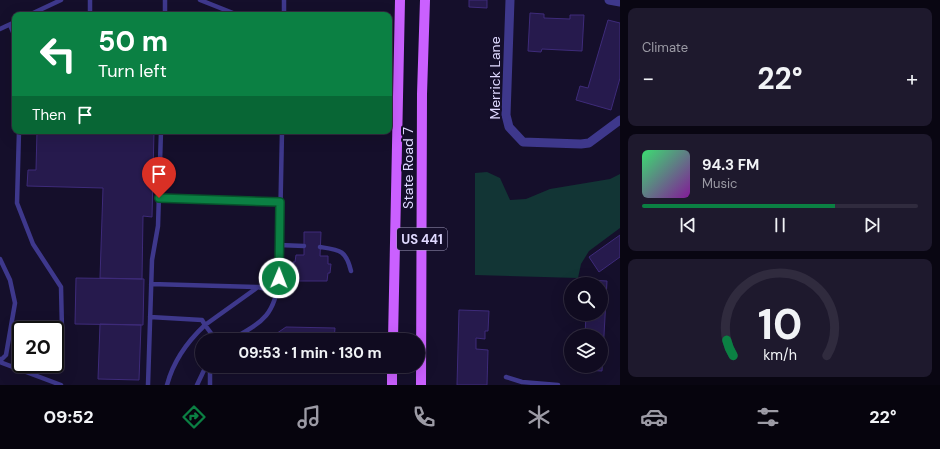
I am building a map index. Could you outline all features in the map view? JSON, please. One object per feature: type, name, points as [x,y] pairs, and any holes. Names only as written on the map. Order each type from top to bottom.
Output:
[{"type":"main road","name":"State Road 7","points":[[421,385],[422,94],[424,0]]},
{"type":"main road","name":"State Road 7","points":[[393,333],[399,2]]},
{"type":"main road","points":[[392,373],[392,385]]},
{"type":"street","name":"Merrick Lane","points":[[510,0],[506,115],[509,127],[523,142],[581,144],[589,143],[620,120]]},
{"type":"street","points":[[609,0],[620,2]]},
{"type":"lane","points":[[35,12],[61,0]]},
{"type":"lane","points":[[90,0],[90,12]]},
{"type":"lane","points":[[165,0],[165,12]]},
{"type":"lane","points":[[200,0],[230,12]]},
{"type":"lane","points":[[284,0],[284,12]]},
{"type":"lane","points":[[0,29],[10,25],[12,30]]},
{"type":"lane","points":[[19,134],[17,203],[33,244],[61,287],[62,321]]},
{"type":"lane","points":[[148,385],[151,284],[153,250],[158,226],[161,134]]},
{"type":"lane","points":[[242,333],[260,322],[268,313],[274,303],[277,292],[280,245],[282,134]]},
{"type":"lane","points":[[159,198],[280,202]]},
{"type":"lane","points":[[280,245],[304,246]]},
{"type":"lane","points":[[320,247],[338,250],[348,258],[351,271]]},
{"type":"lane","points":[[0,259],[10,280],[14,303],[6,354],[0,360],[61,385]]},
{"type":"lane","points":[[151,284],[258,287],[277,292]]},
{"type":"lane","points":[[167,385],[171,372],[192,337],[205,325],[258,287]]},
{"type":"lane","points":[[150,317],[202,320],[211,333]]},
{"type":"lane","points":[[197,385],[203,373]]},
{"type":"lane","points":[[210,373],[210,385]]},
{"type":"lane","points":[[506,377],[522,382],[558,385]]},
{"type":"green space","points":[[487,172],[500,178],[510,200],[526,199],[550,189],[610,179],[620,174],[620,228],[589,251],[581,264],[578,277],[475,275],[475,173]]},
{"type":"building","points":[[469,0],[487,0],[487,8],[469,7]]},
{"type":"building","points":[[530,13],[544,14],[544,18],[570,19],[570,15],[584,15],[582,51],[542,49],[541,52],[528,51]]},
{"type":"building","points":[[608,20],[620,23],[620,78],[611,110],[576,100],[580,86],[588,88]]},
{"type":"building","points":[[37,134],[154,134],[152,217],[143,216],[142,279],[100,278],[103,188],[27,186],[28,170],[36,170]]},
{"type":"building","points":[[304,232],[321,232],[320,256],[328,256],[328,264],[331,264],[327,281],[295,281],[296,273],[292,273],[293,262],[295,262],[296,255],[304,255]]},
{"type":"building","points":[[620,235],[620,257],[599,272],[589,257]]},
{"type":"building","points":[[76,278],[144,279],[143,325],[75,324]]},
{"type":"building","points":[[459,310],[489,311],[488,331],[485,331],[485,339],[476,338],[476,349],[488,350],[487,385],[457,385]]},
{"type":"building","points":[[586,321],[605,321],[604,329],[585,329]]},
{"type":"building","points":[[100,324],[141,325],[139,380],[98,379]]},
{"type":"building","points":[[286,327],[335,328],[335,333],[277,333]]},
{"type":"route","points":[[159,198],[280,202],[279,278]]}]
